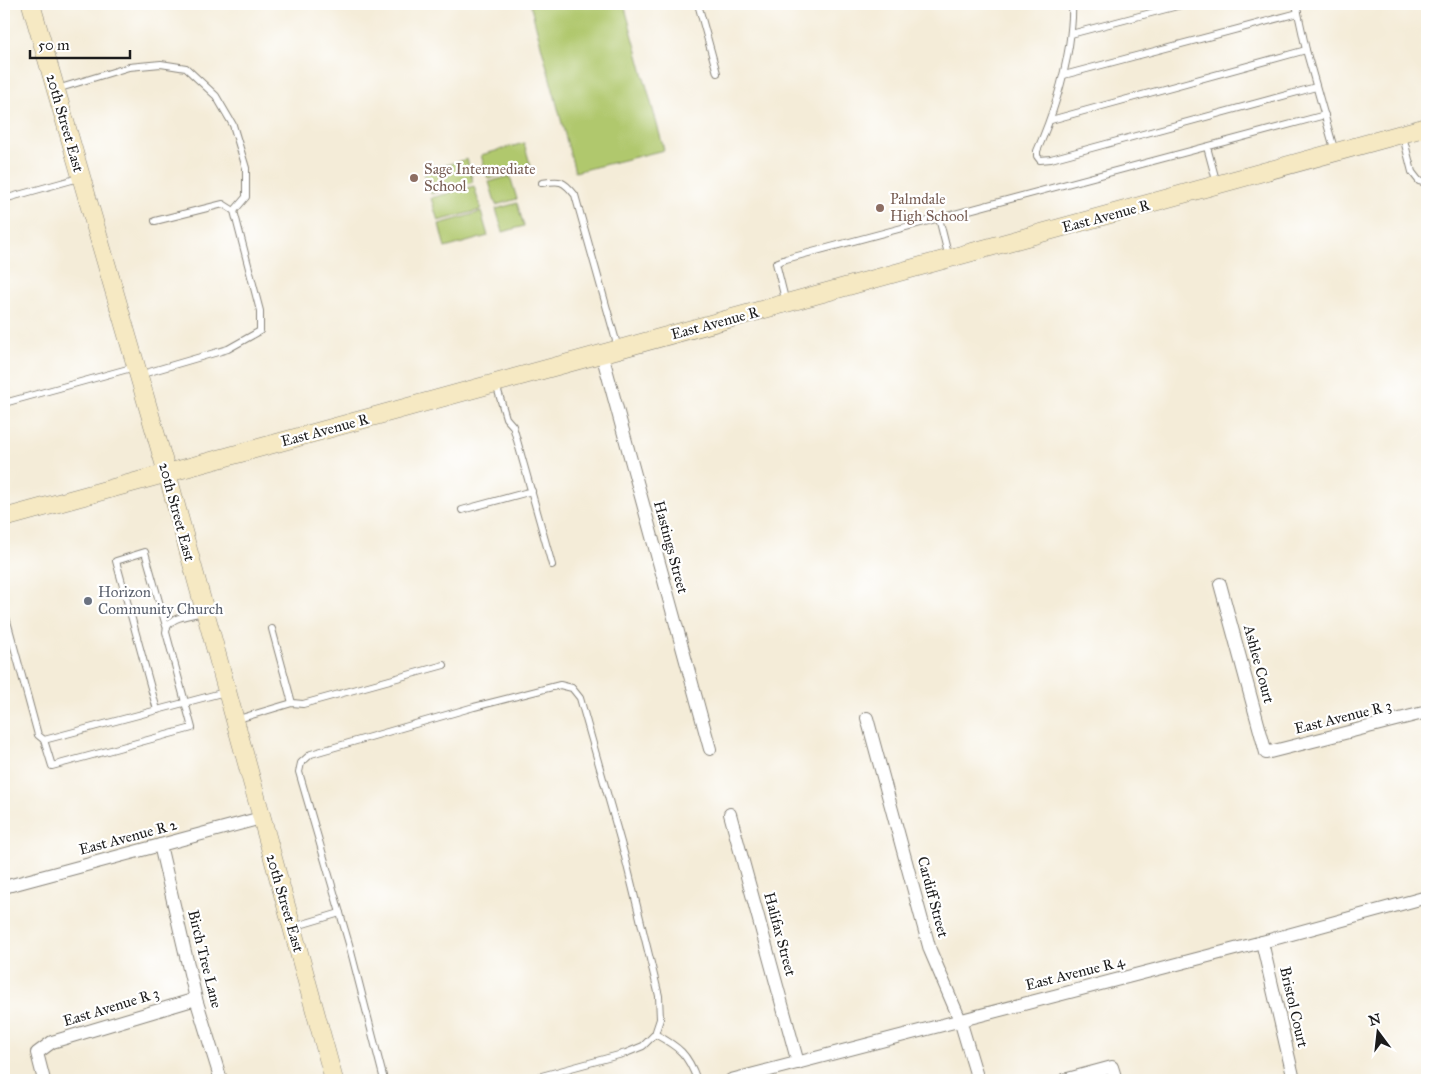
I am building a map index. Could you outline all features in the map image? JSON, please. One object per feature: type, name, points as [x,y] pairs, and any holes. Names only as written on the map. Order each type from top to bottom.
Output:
[{"type":"main road","name":"20th Street East","points":[[31,4],[166,473],[334,1080]]},
{"type":"main road","name":"East Avenue R","points":[[4,518],[1427,128]]},
{"type":"street","name":"Hastings Street","points":[[610,352],[710,749]]},
{"type":"street","name":"Ashlee Court","points":[[1220,584],[1266,753]]},
{"type":"street","name":"East Avenue R 3","points":[[1266,753],[1427,712]]},
{"type":"street","name":"Cardiff Street","points":[[867,718],[930,950],[960,1020],[978,1080]]},
{"type":"street","name":"Halifax Street","points":[[730,814],[798,1063]]},
{"type":"street","name":"East Avenue R 2","points":[[4,887],[261,818]]},
{"type":"street","name":"Birch Tree Lane","points":[[160,845],[196,999],[222,1080]]},
{"type":"street","name":"East Avenue R 4","points":[[731,1080],[1262,942],[1427,897]]},
{"type":"street","name":"Bristol Court","points":[[1262,942],[1294,1080]]},
{"type":"street","name":"East Avenue R 3","points":[[44,1080],[37,1053],[52,1042],[196,999]]},
{"type":"street","points":[[1064,1080],[1112,1067],[1116,1080]]},
{"type":"lane","points":[[698,4],[717,73]]},
{"type":"lane","points":[[1072,4],[1071,34],[1064,75],[1051,120],[1037,151],[1037,156],[1040,160],[1052,159],[1316,87]]},
{"type":"lane","points":[[1071,34],[1185,4]]},
{"type":"lane","points":[[1296,4],[1306,50],[1335,153]]},
{"type":"lane","points":[[1064,75],[1298,13]]},
{"type":"lane","points":[[1051,120],[1306,50]]},
{"type":"lane","points":[[55,89],[129,67],[161,64],[186,68],[216,96],[233,125],[246,168],[246,197],[234,211]]},
{"type":"lane","points":[[786,303],[776,263],[786,259],[1325,115]]},
{"type":"lane","points":[[1402,134],[1412,172],[1419,182],[1427,183]]},
{"type":"lane","points":[[1207,147],[1217,185]]},
{"type":"lane","points":[[4,199],[80,178]]},
{"type":"lane","points":[[542,183],[556,181],[566,183],[575,195],[610,352]]},
{"type":"lane","points":[[8,402],[228,349],[260,331],[260,311],[234,211],[223,204],[155,221]]},
{"type":"lane","points":[[939,218],[949,259]]},
{"type":"lane","points":[[495,383],[506,418],[513,426],[552,565]]},
{"type":"lane","points":[[462,510],[532,491]]},
{"type":"lane","points":[[4,610],[38,735],[44,740],[52,766],[192,728],[145,552],[116,561],[157,710]]},
{"type":"lane","points":[[166,626],[171,621],[205,612]]},
{"type":"lane","points":[[272,629],[292,703]]},
{"type":"lane","points":[[234,720],[292,703],[303,704],[444,665]]},
{"type":"lane","points":[[384,1080],[340,913],[299,772],[301,763],[311,754],[474,707],[560,685],[572,688],[580,698],[624,853],[660,996],[660,1019],[655,1034],[643,1046],[626,1053],[527,1080]]},
{"type":"lane","points":[[44,740],[226,691]]},
{"type":"lane","points":[[292,928],[340,913]]},
{"type":"lane","points":[[655,1034],[680,1049],[692,1066],[697,1080]]},
{"type":"green space","points":[[530,4],[624,4],[664,150],[575,172]]},
{"type":"green space","points":[[524,143],[531,167],[488,179],[481,155]]},
{"type":"green space","points":[[467,159],[473,182],[431,194],[424,171]]},
{"type":"green space","points":[[510,176],[517,199],[496,205],[489,182]]},
{"type":"green space","points":[[474,186],[481,210],[438,221],[431,198]]},
{"type":"green space","points":[[517,203],[524,226],[503,232],[496,209]]},
{"type":"green space","points":[[481,212],[488,236],[445,248],[439,224]]},
{"type":"place","name":"Sage Intermediate School","points":[[414,178]]},
{"type":"place","name":"Palmdale High School","points":[[880,208]]},
{"type":"place","name":"Horizon Community Church","points":[[88,601]]}]
